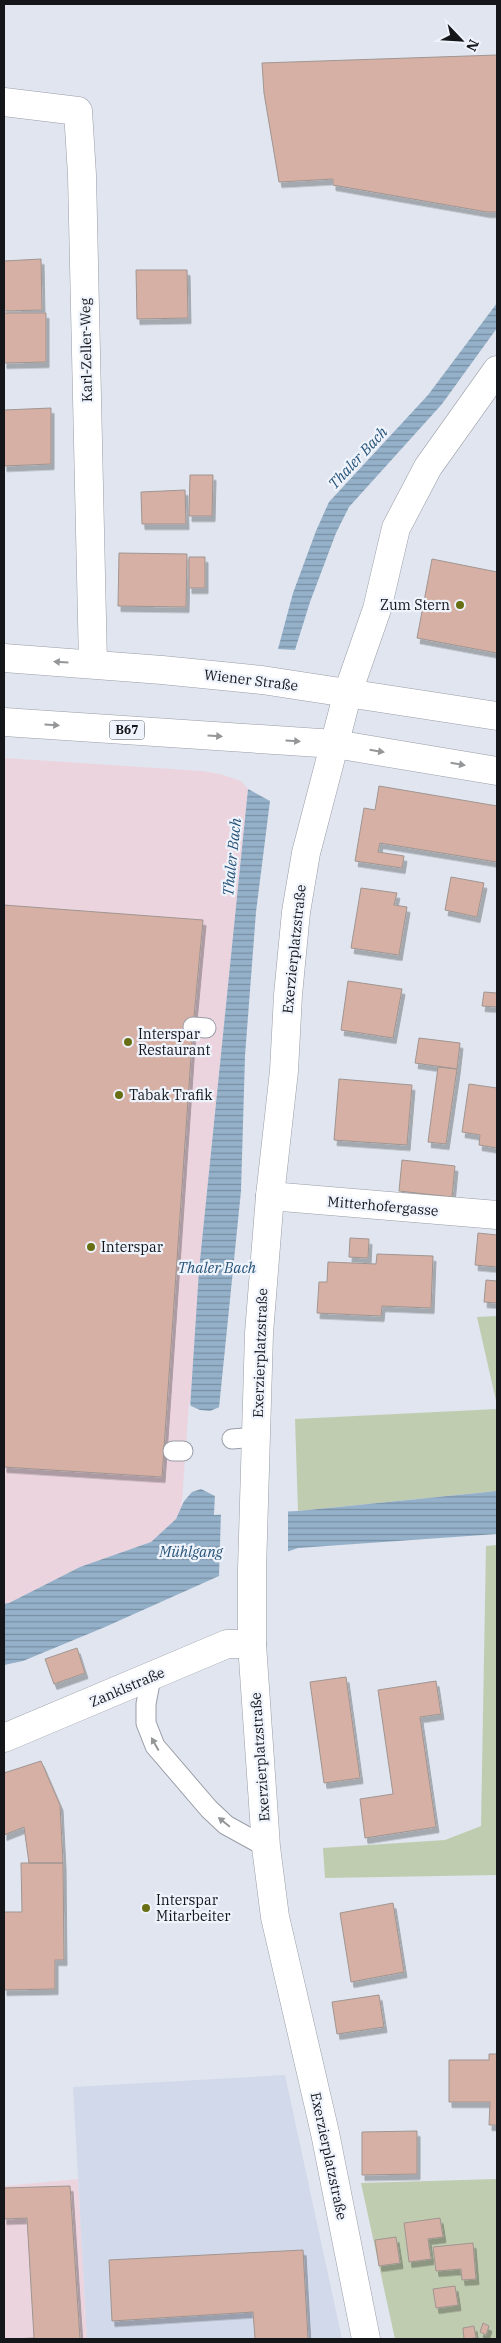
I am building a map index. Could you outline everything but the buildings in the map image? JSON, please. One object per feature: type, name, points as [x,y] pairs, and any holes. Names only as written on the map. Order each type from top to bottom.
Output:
[{"type":"street","name":"Karl-Zeller-Weg","points":[[4,102],[78,111],[75,176],[93,664]]},
{"type":"street","name":"Exerzierplatzstraße","points":[[366,2339],[325,2133],[275,1917],[266,1847],[252,1644],[254,1505],[244,1438],[259,1332],[270,1196],[284,1071],[288,995],[296,912],[306,853],[348,692],[377,609],[396,528],[428,467],[497,370]]},
{"type":"street","name":"Wiener Straße","points":[[4,658],[93,664],[262,680],[497,716]]},
{"type":"street","name":"B67","points":[[4,722],[335,744],[497,771]]},
{"type":"street","name":"Mitterhofergasse","points":[[270,1196],[497,1215]]},
{"type":"street","name":"Zanklstraße","points":[[4,1738],[227,1644],[252,1644]]},
{"type":"lane","points":[[151,1677],[146,1704],[146,1723],[155,1746],[209,1810],[226,1825],[266,1847]]},
{"type":"shaded area","name":"Interspar","points":[[4,758],[202,771],[220,774],[241,781],[248,789],[199,1270],[184,1501],[176,1519],[151,1542],[80,1567],[4,1604]]},
{"type":"shaded area","points":[[285,2075],[342,2339],[87,2339],[73,2087]]},
{"type":"shaded area","points":[[78,2179],[87,2339],[4,2339],[4,2186]]},
{"type":"green space","points":[[497,1316],[497,1405],[477,1317]]},
{"type":"green space","points":[[497,1409],[497,1491],[298,1511],[295,1419]]},
{"type":"green space","points":[[497,1545],[497,1875],[325,1878],[323,1848],[445,1840],[481,1826],[486,1546]]},
{"type":"green space","points":[[497,2179],[497,2339],[395,2339],[361,2183]]},
{"type":"water","name":"Thaler Bach","points":[[497,303],[497,328],[442,404],[349,507],[336,533],[310,602],[295,650],[278,649],[293,593],[329,502],[428,395]]},
{"type":"water","name":"Mühlgang","points":[[248,789],[270,801],[256,912],[245,1056],[241,1191],[219,1408],[214,1515],[298,1511],[497,1491],[497,1534],[298,1548],[219,1576],[23,1661],[4,1665],[4,1604],[80,1567],[151,1542],[176,1519],[184,1501],[199,1270]]},
{"type":"pier","points":[[189,1402],[191,1406],[200,1410],[210,1411],[222,1406],[217,1497],[201,1489],[192,1492],[179,1507],[182,1501]]},
{"type":"pier","points":[[288,1509],[288,1554],[236,1573],[219,1576],[221,1512]]},
{"type":"place","name":"Zum Stern","points":[[460,605]]},
{"type":"place","name":"Interspar Restaurant","points":[[128,1042]]},
{"type":"place","name":"Tabak Trafik","points":[[119,1095]]},
{"type":"place","name":"Interspar","points":[[91,1247]]},
{"type":"place","name":"Interspar Mitarbeiter","points":[[146,1908]]}]
